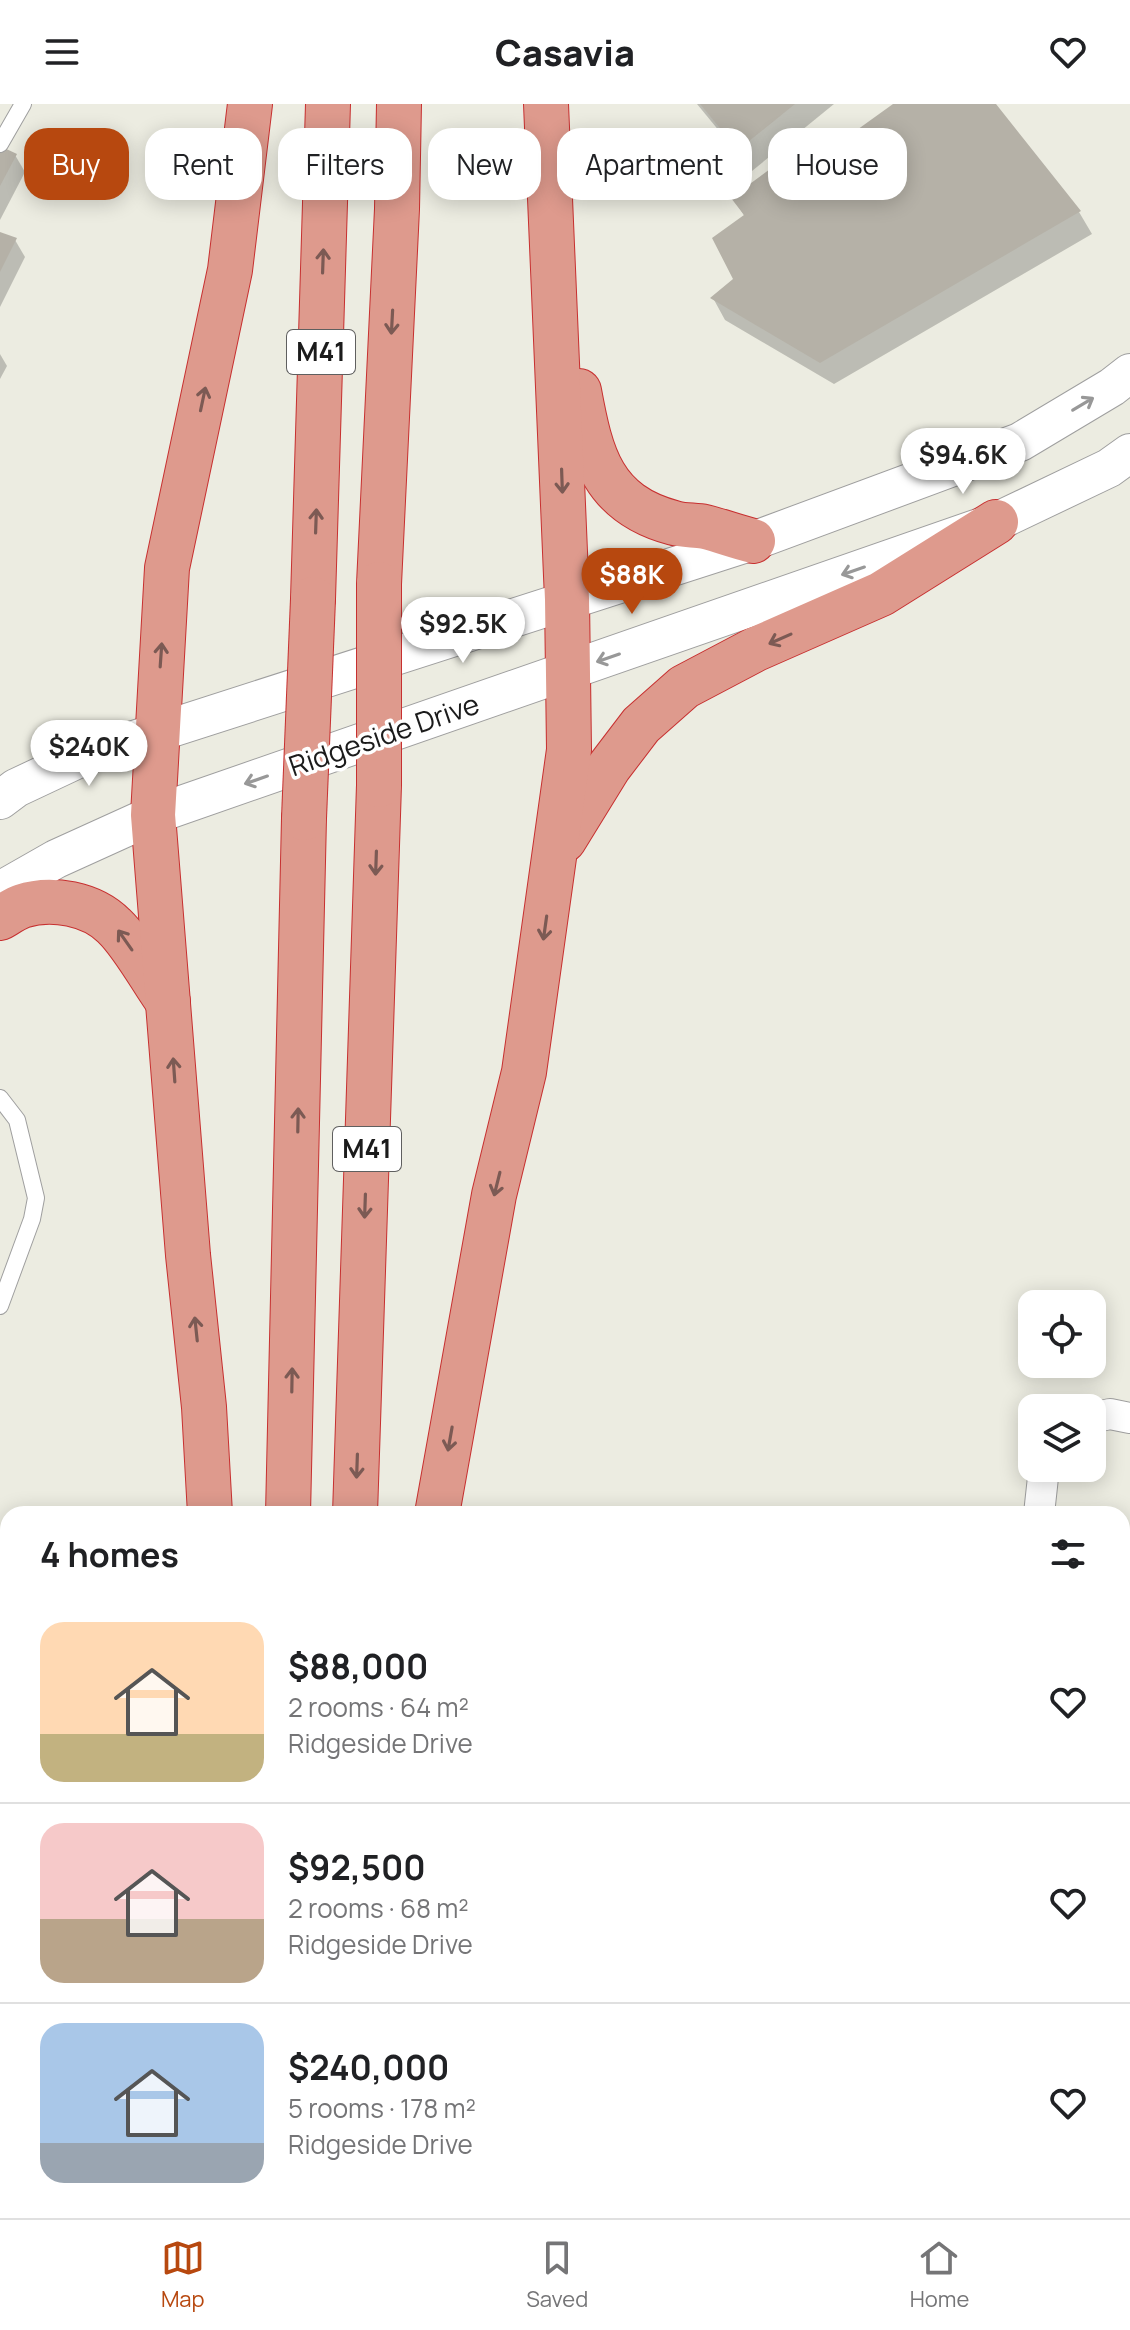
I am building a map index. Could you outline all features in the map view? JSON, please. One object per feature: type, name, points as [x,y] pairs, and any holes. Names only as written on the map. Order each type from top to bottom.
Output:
[{"type":"highway","points":[[210,1506],[204,1407],[188,1255],[153,815],[167,568],[230,270],[250,104]]},
{"type":"highway","name":"M41","points":[[288,1506],[304,818],[328,104]]},
{"type":"highway","name":"M41","points":[[355,1506],[379,785],[379,584],[399,104]]},
{"type":"highway","points":[[438,1506],[494,1195],[524,1072],[569,750],[567,599],[546,104]]},
{"type":"highway","points":[[555,292],[588,440],[598,467],[613,490],[646,514],[753,541]]},
{"type":"highway","points":[[557,851],[609,767],[633,736],[684,687],[756,649],[881,594],[996,522]]},
{"type":"highway","points":[[0,918],[22,906],[54,902],[75,904],[99,914],[116,927],[169,1004]]},
{"type":"street","points":[[0,800],[16,788],[84,756],[753,541],[1020,442],[1130,373]]},
{"type":"street","name":"Ridgeside Drive","points":[[0,891],[56,859],[153,815],[996,522],[1109,468],[1130,453]]},
{"type":"street","points":[[1106,1415],[1130,1418]]},
{"type":"street","points":[[1040,1506],[1042,1482]]},
{"type":"lane","points":[[0,144],[23,104]]},
{"type":"lane","points":[[0,1098],[17,1120],[36,1198],[32,1219],[0,1306]]},
{"type":"building","points":[[700,104],[795,104],[752,139],[752,128],[720,128]]},
{"type":"building","points":[[893,104],[996,104],[1081,211],[820,363],[710,298],[733,279],[712,238],[744,215],[733,200],[752,200],[752,182],[768,170],[768,200],[907,200],[907,128],[860,128]]},
{"type":"building","points":[[0,146],[17,154],[0,186]]},
{"type":"building","points":[[0,232],[17,238],[0,272]]}]
